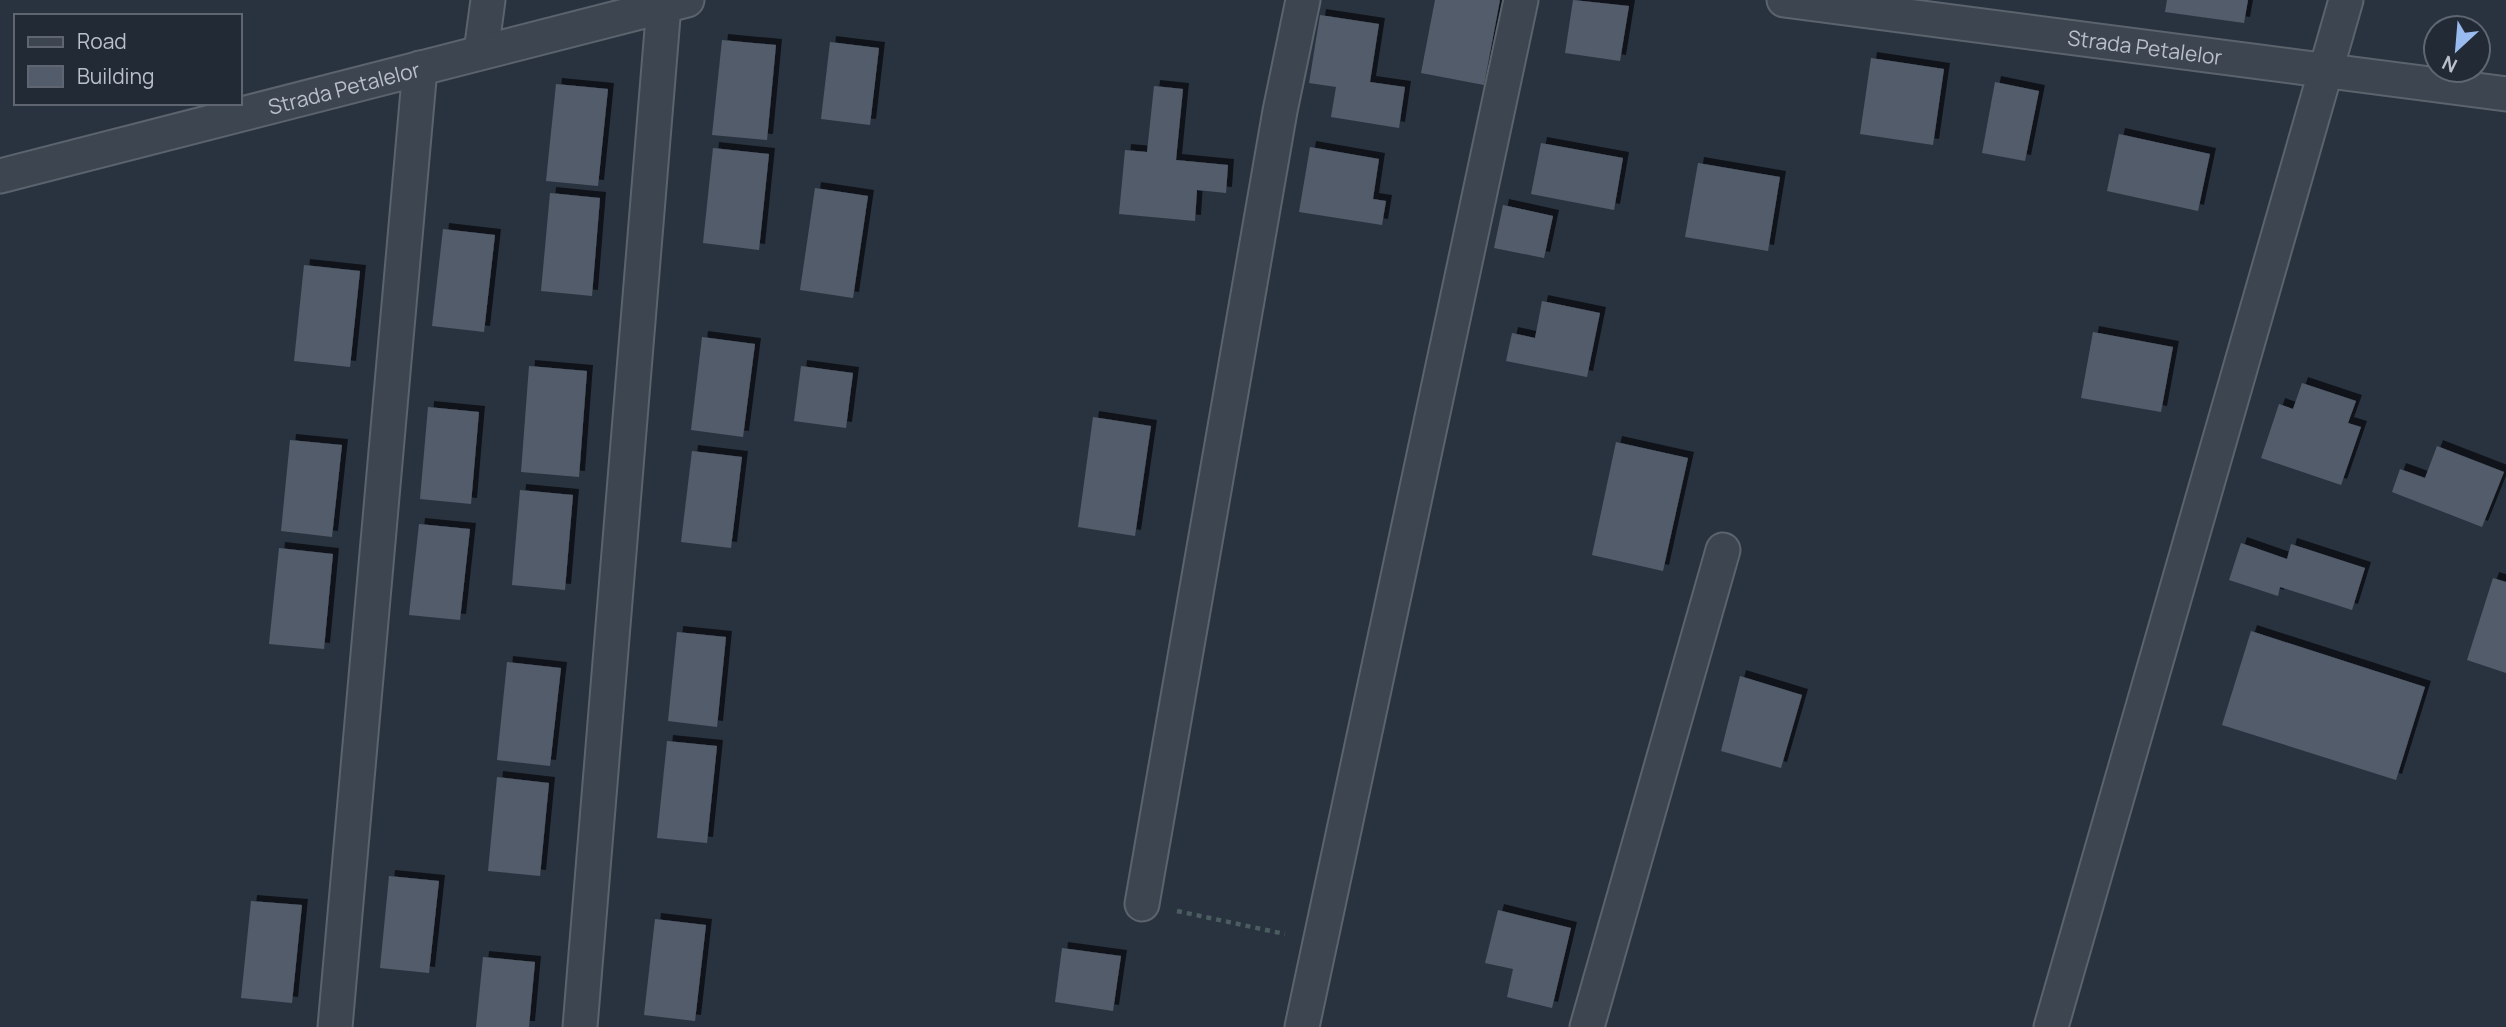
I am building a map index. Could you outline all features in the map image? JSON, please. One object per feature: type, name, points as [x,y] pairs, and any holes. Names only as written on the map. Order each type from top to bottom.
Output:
[{"type":"street","points":[[481,52],[488,0]]},
{"type":"street","points":[[1142,904],[1280,111],[1303,0]]},
{"type":"street","points":[[1302,1027],[1521,0]]},
{"type":"street","name":"Strada Petalelor","points":[[1784,0],[2506,94]]},
{"type":"street","points":[[2051,1027],[2346,0]]},
{"type":"street","points":[[580,1027],[675,2]]},
{"type":"street","name":"Strada Petalelor","points":[[0,176],[675,2]]},
{"type":"street","points":[[335,1027],[420,68]]},
{"type":"street","points":[[1587,1027],[1723,550]]},
{"type":"path","points":[[1142,904],[1320,942]]},
{"type":"building","points":[[1435,0],[1500,0],[1484,85],[1421,73]]},
{"type":"building","points":[[1573,0],[1629,6],[1620,61],[1565,53]]},
{"type":"building","points":[[2167,0],[2248,0],[2244,23],[2165,12]]},
{"type":"building","points":[[1320,15],[1379,24],[1370,82],[1405,87],[1399,128],[1331,117],[1336,87],[1309,83]]},
{"type":"building","points":[[722,40],[776,45],[767,140],[712,135]]},
{"type":"building","points":[[830,42],[879,48],[870,125],[821,119]]},
{"type":"building","points":[[1871,58],[1944,69],[1933,145],[1860,134]]},
{"type":"building","points":[[1995,82],[2039,91],[2025,161],[1982,153]]},
{"type":"building","points":[[556,84],[608,89],[598,186],[546,181]]},
{"type":"building","points":[[1154,86],[1183,89],[1176,160],[1228,165],[1226,193],[1197,190],[1195,221],[1119,214],[1125,150],[1147,152]]},
{"type":"building","points":[[2119,134],[2210,154],[2198,211],[2107,191]]},
{"type":"building","points":[[1541,143],[1623,158],[1614,210],[1531,194]]},
{"type":"building","points":[[1310,147],[1379,159],[1373,199],[1386,201],[1382,225],[1299,212]]},
{"type":"building","points":[[713,148],[769,154],[759,250],[703,243]]},
{"type":"building","points":[[1698,163],[1780,177],[1768,251],[1685,237]]},
{"type":"building","points":[[815,188],[868,196],[853,298],[800,290]]},
{"type":"building","points":[[550,193],[600,198],[592,296],[541,291]]},
{"type":"building","points":[[1503,205],[1553,216],[1544,258],[1494,248]]},
{"type":"building","points":[[443,229],[495,235],[484,332],[432,326]]},
{"type":"building","points":[[304,265],[360,271],[350,367],[294,361]]},
{"type":"building","points":[[1542,301],[1600,313],[1587,377],[1506,361],[1512,333],[1535,338]]},
{"type":"building","points":[[2093,332],[2173,347],[2161,412],[2081,398]]},
{"type":"building","points":[[702,337],[755,344],[743,437],[691,430]]},
{"type":"building","points":[[529,366],[587,371],[579,477],[521,472]]},
{"type":"building","points":[[801,366],[853,373],[846,428],[794,421]]},
{"type":"building","points":[[2302,383],[2356,401],[2348,423],[2361,427],[2341,485],[2261,458],[2279,404],[2293,409]]},
{"type":"building","points":[[428,407],[479,412],[471,504],[420,499]]},
{"type":"building","points":[[1093,417],[1151,426],[1135,536],[1078,527]]},
{"type":"building","points":[[290,440],[342,445],[332,537],[281,531]]},
{"type":"building","points":[[1616,442],[1688,458],[1663,571],[1592,555]]},
{"type":"building","points":[[2437,446],[2504,472],[2482,527],[2392,492],[2400,469],[2425,478]]},
{"type":"building","points":[[692,451],[742,457],[731,548],[681,542]]},
{"type":"building","points":[[520,490],[573,495],[565,590],[512,585]]},
{"type":"building","points":[[419,524],[470,529],[460,620],[409,615]]},
{"type":"building","points":[[2241,543],[2287,559],[2291,544],[2365,568],[2352,610],[2280,587],[2278,596],[2229,580]]},
{"type":"building","points":[[279,548],[333,554],[324,649],[269,644]]},
{"type":"building","points":[[2493,578],[2506,582],[2506,673],[2467,660]]},
{"type":"building","points":[[2251,631],[2425,687],[2396,780],[2222,725]]},
{"type":"building","points":[[677,632],[726,637],[717,727],[668,721]]},
{"type":"building","points":[[507,662],[561,668],[550,766],[497,760]]},
{"type":"building","points":[[1740,676],[1802,695],[1781,768],[1721,751]]},
{"type":"building","points":[[667,741],[717,746],[707,843],[657,838]]},
{"type":"building","points":[[497,777],[549,783],[540,876],[488,871]]},
{"type":"building","points":[[389,876],[439,881],[429,973],[380,968]]},
{"type":"building","points":[[251,901],[302,905],[292,1003],[241,998]]},
{"type":"building","points":[[1498,910],[1571,928],[1552,1008],[1507,997],[1513,969],[1485,963]]},
{"type":"building","points":[[655,919],[706,925],[695,1021],[644,1015]]},
{"type":"building","points":[[1062,948],[1121,956],[1113,1011],[1055,1002]]},
{"type":"building","points":[[483,957],[535,962],[529,1027],[476,1027]]}]
